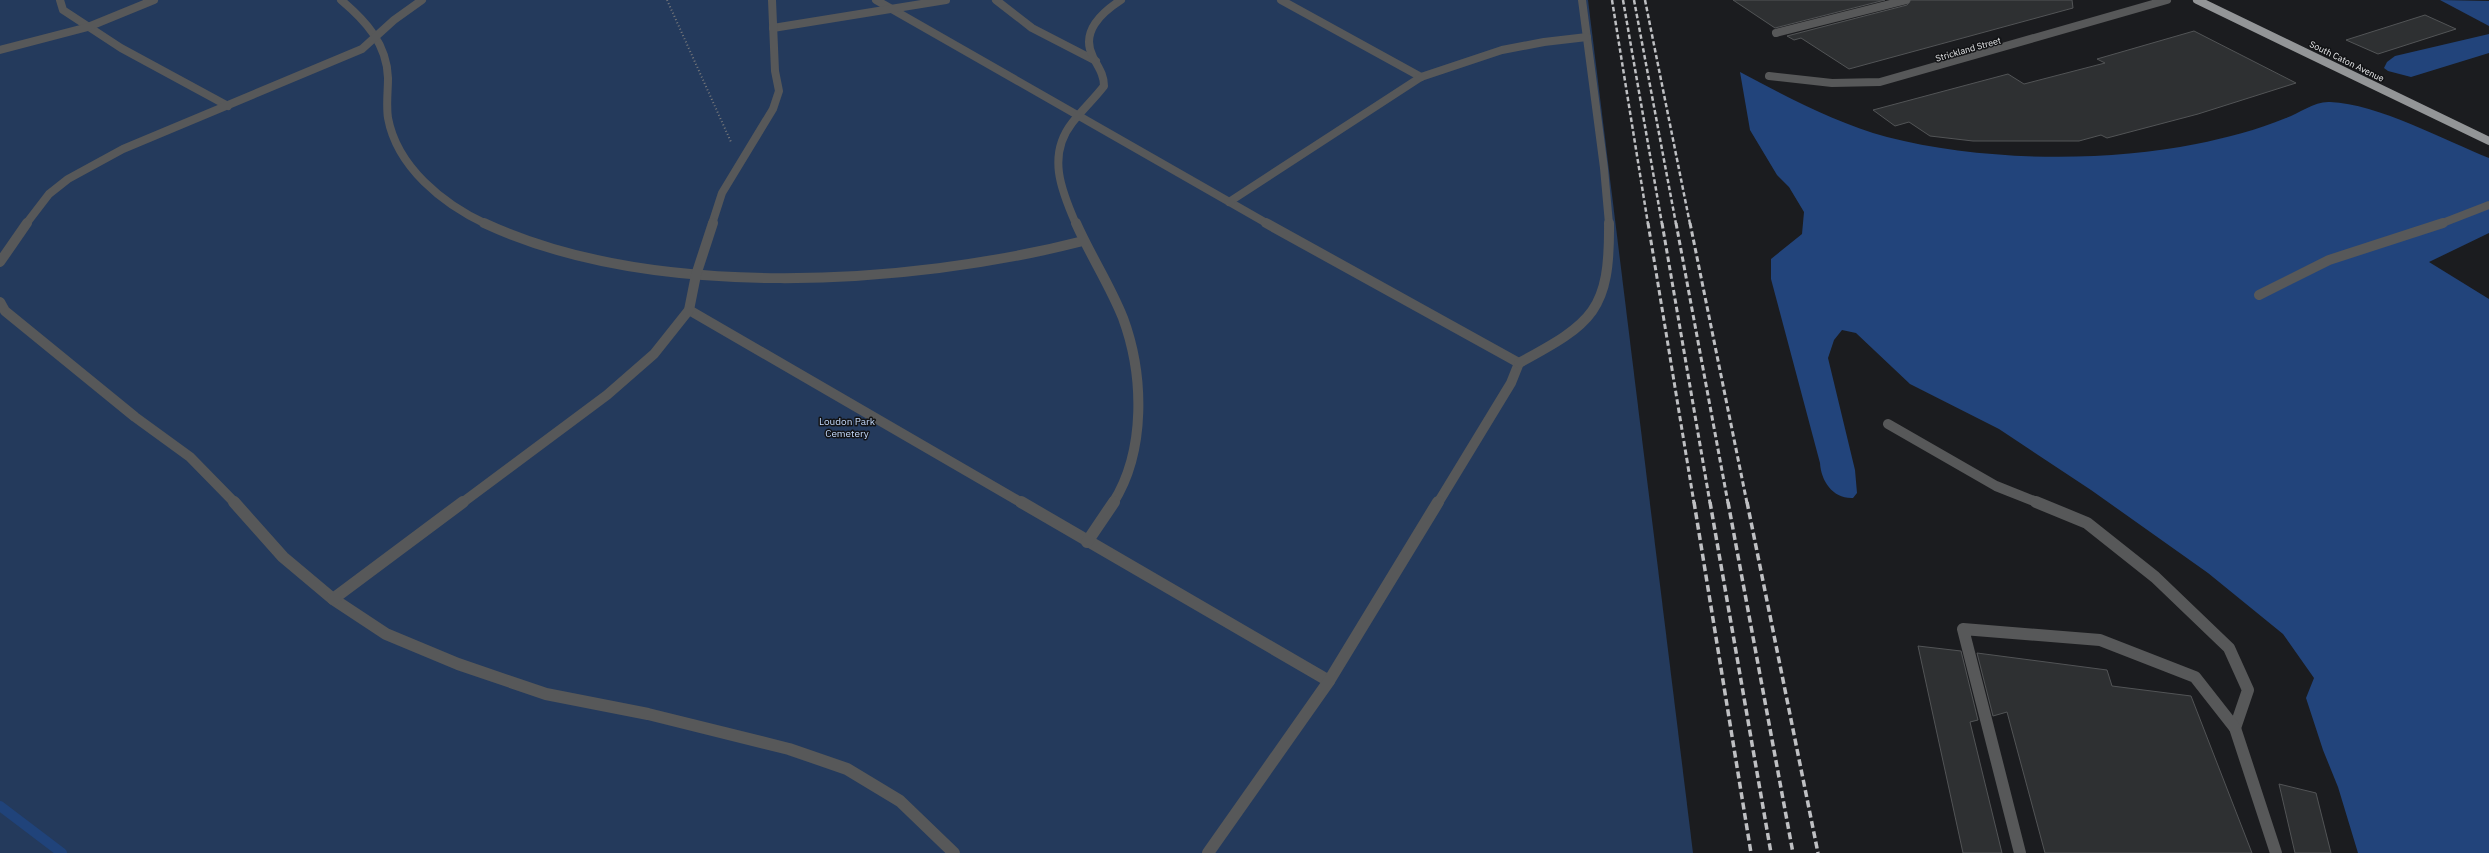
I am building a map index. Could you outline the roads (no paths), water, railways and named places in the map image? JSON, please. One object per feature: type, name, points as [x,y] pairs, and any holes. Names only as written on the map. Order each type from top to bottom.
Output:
[{"type":"main road","name":"South Caton Avenue","points":[[2197,0],[2489,140]]},
{"type":"street","points":[[60,0],[64,10],[121,48],[228,106]]},
{"type":"street","points":[[0,50],[88,27],[154,0]]},
{"type":"street","points":[[341,0],[365,20],[377,37],[388,67],[387,112],[402,154],[424,181],[452,205],[486,225],[585,258],[696,275],[820,277],[921,272],[1036,254],[1083,241]]},
{"type":"street","points":[[0,262],[24,226],[49,194],[68,179],[123,149],[362,49],[394,20],[422,0]]},
{"type":"street","points":[[334,599],[607,395],[654,354],[689,310],[696,275],[722,193],[740,160],[773,109],[779,91],[775,71],[772,0]]},
{"type":"street","points":[[876,0],[1229,202],[1519,363]]},
{"type":"street","points":[[774,28],[946,0]]},
{"type":"street","points":[[996,0],[1032,28],[1098,62]]},
{"type":"street","points":[[1087,542],[1124,484],[1138,430],[1138,387],[1130,341],[1115,299],[1083,241],[1058,173],[1059,147],[1066,133],[1104,86],[1105,77],[1098,62],[1091,52],[1090,44],[1093,25],[1101,14],[1121,0]]},
{"type":"street","points":[[1281,0],[1421,77]]},
{"type":"street","points":[[1208,853],[1329,681],[1511,383],[1519,363],[1576,329],[1595,310],[1604,284],[1608,262],[1608,204],[1582,0]]},
{"type":"street","points":[[1776,33],[1906,0]]},
{"type":"street","name":"Strickland Street","points":[[1769,76],[1851,84],[1880,82],[2167,0]]},
{"type":"street","points":[[1229,202],[1421,77],[1448,66],[1501,50],[1557,39],[1587,37]]},
{"type":"street","points":[[2259,295],[2329,260],[2426,229],[2489,205]]},
{"type":"street","points":[[0,302],[5,311],[129,412],[190,457],[231,499],[283,557],[334,599],[386,634],[458,664],[539,691],[648,714],[789,749],[847,769],[900,801],[954,853]]},
{"type":"street","points":[[689,310],[1329,681]]},
{"type":"street","points":[[1888,424],[1996,486],[2087,523],[2155,577],[2229,648],[2248,690],[2235,728]]},
{"type":"street","points":[[2020,853],[1963,629],[2100,640],[2195,677],[2235,728],[2276,853]]},
{"type":"waterway","points":[[0,806],[62,853]]},
{"type":"railway","points":[[1612,0],[1648,224]]},
{"type":"railway","points":[[1623,0],[1662,224]]},
{"type":"railway","points":[[1634,0],[1676,224]]},
{"type":"railway","points":[[1645,0],[1690,224]]},
{"type":"railway","points":[[1648,223],[1694,503]]},
{"type":"railway","points":[[1662,223],[1710,503]]},
{"type":"railway","points":[[1676,223],[1728,503]]},
{"type":"railway","points":[[1690,223],[1747,503]]},
{"type":"railway","points":[[1694,502],[1751,853]]},
{"type":"railway","points":[[1710,502],[1771,853]]},
{"type":"railway","points":[[1728,502],[1793,853]]},
{"type":"railway","points":[[1747,502],[1818,853]]},
{"type":"park label","name":"Loudon Park Cemetery","points":[[847,426]]}]
